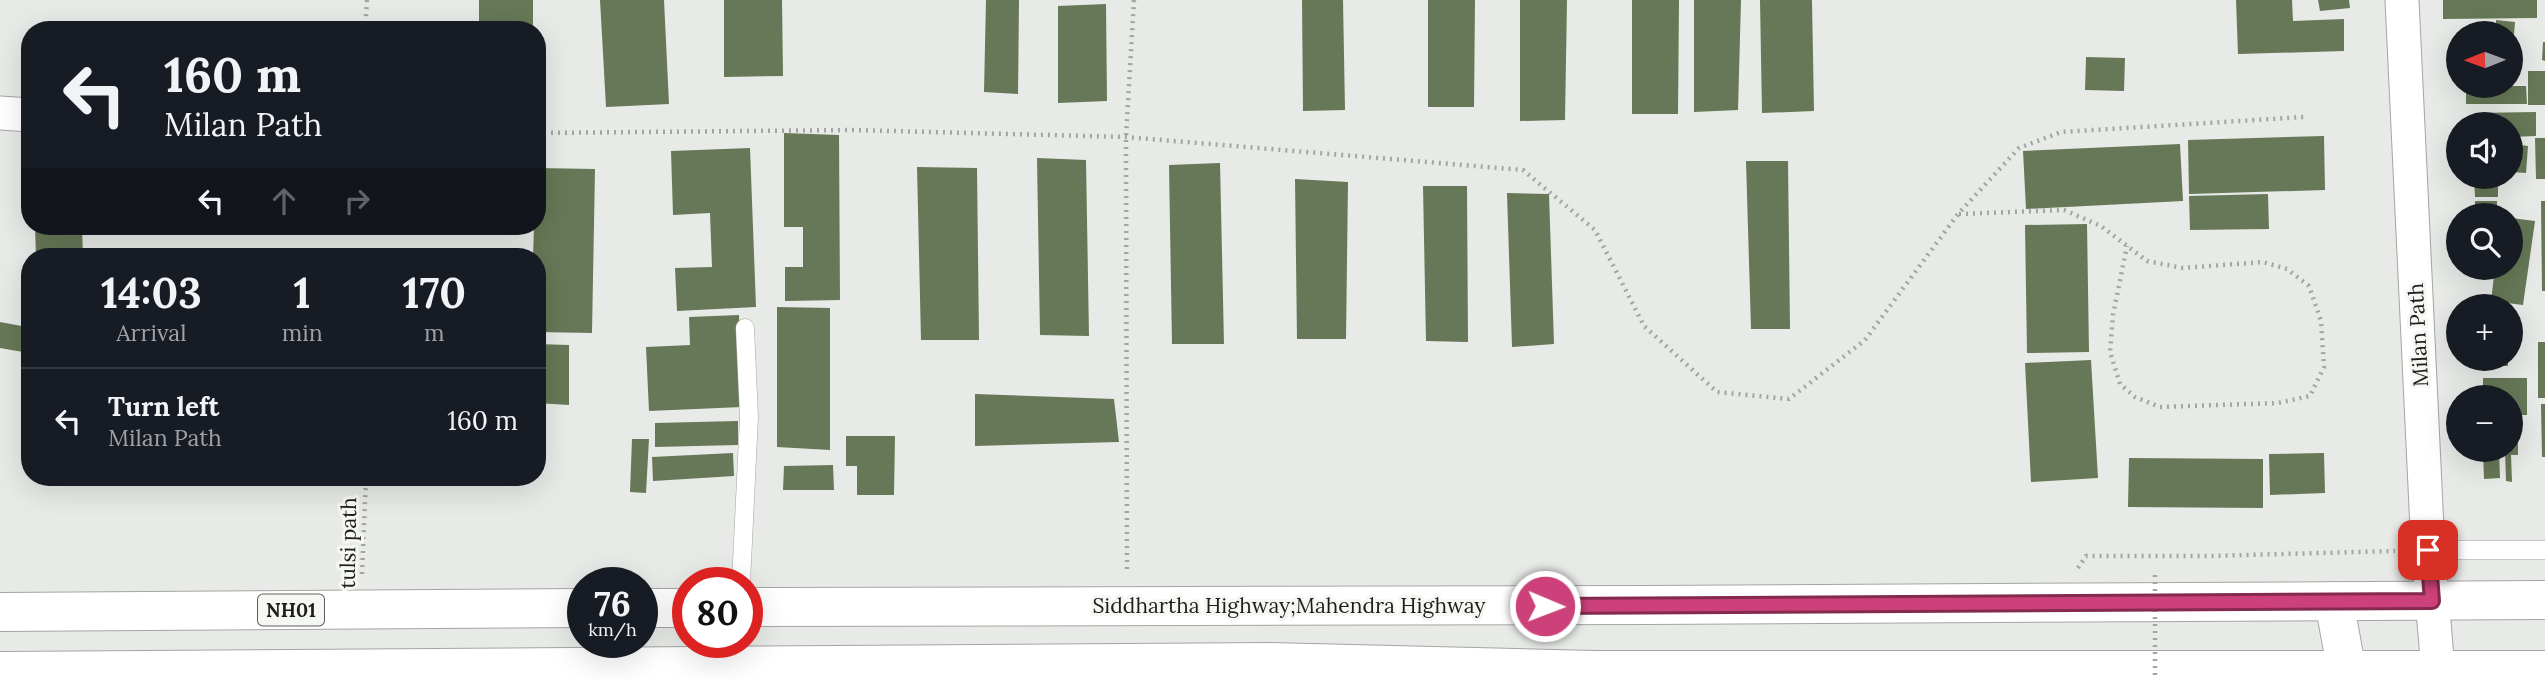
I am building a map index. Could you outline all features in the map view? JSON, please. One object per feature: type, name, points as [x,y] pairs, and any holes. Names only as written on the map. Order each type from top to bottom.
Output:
[{"type":"main road","name":"Siddhartha Highway;Mahendra Highway","points":[[763,607],[1611,606],[2545,600]]},
{"type":"main road","points":[[2334,601],[2350,675]]},
{"type":"main road","name":"NH01","points":[[0,612],[567,608]]},
{"type":"main road","points":[[0,671],[162,674],[1256,662],[1441,673],[1595,674],[2350,675],[2438,670],[2545,670]]},
{"type":"street","name":"Milan Path","points":[[2402,0],[2428,550],[2438,670]]},
{"type":"street","points":[[0,113],[21,114]]},
{"type":"lane","points":[[742,567],[749,417],[745,328]]},
{"type":"lane","points":[[2428,550],[2545,550]]},
{"type":"path","points":[[366,21],[367,0]]},
{"type":"path","points":[[1128,605],[1126,137],[1133,0]]},
{"type":"path","points":[[546,133],[852,130],[1126,137],[1523,170],[1595,230],[1644,326],[1717,392],[1789,399],[1865,340],[1958,214],[2019,148],[2061,132],[2304,117]]},
{"type":"path","points":[[1958,214],[2064,210],[2101,226],[2147,261],[2183,268],[2263,262],[2287,269],[2309,286],[2321,321],[2324,367],[2310,396],[2278,403],[2160,407],[2135,397],[2120,384],[2110,352],[2113,315],[2127,246]]},
{"type":"path","name":"tulsi path","points":[[363,610],[362,540],[365,486]]},
{"type":"path","points":[[2086,556],[2209,556],[2428,550]]},
{"type":"path","points":[[2155,575],[2155,679]]},
{"type":"building","points":[[479,0],[533,0],[533,21],[479,21]]},
{"type":"building","points":[[600,0],[664,0],[669,104],[606,107]]},
{"type":"building","points":[[724,0],[782,0],[783,76],[724,77]]},
{"type":"building","points":[[986,0],[1019,0],[1018,94],[984,92]]},
{"type":"building","points":[[1302,0],[1343,0],[1345,110],[1303,111]]},
{"type":"building","points":[[1428,0],[1475,0],[1474,107],[1428,107]]},
{"type":"building","points":[[1520,0],[1567,0],[1565,120],[1520,121]]},
{"type":"building","points":[[1632,0],[1679,0],[1678,114],[1632,114]]},
{"type":"building","points":[[1694,0],[1741,0],[1738,110],[1694,112]]},
{"type":"building","points":[[1760,0],[1812,0],[1814,111],[1762,113]]},
{"type":"building","points":[[2236,0],[2292,0],[2293,21],[2344,19],[2344,51],[2238,54]]},
{"type":"building","points":[[2318,0],[2349,0],[2350,8],[2320,11]]},
{"type":"building","points":[[2443,0],[2537,0],[2537,18],[2443,19]]},
{"type":"building","points":[[1106,4],[1107,101],[1058,103],[1058,6]]},
{"type":"building","points":[[2545,42],[2545,61],[2542,60]]},
{"type":"building","points":[[2086,57],[2125,58],[2124,91],[2085,90]]},
{"type":"building","points":[[2528,71],[2545,71],[2545,105],[2528,105]]},
{"type":"building","points":[[2526,86],[2527,104],[2466,104],[2466,98],[2524,98]]},
{"type":"building","points":[[2523,112],[2536,112],[2536,136],[2523,137]]},
{"type":"building","points":[[784,133],[839,135],[840,300],[785,301],[785,267],[803,267],[803,227],[784,227]]},
{"type":"building","points":[[2324,136],[2325,190],[2189,194],[2188,140]]},
{"type":"building","points":[[2535,138],[2545,138],[2545,179],[2536,179]]},
{"type":"building","points":[[2180,144],[2183,201],[2026,209],[2023,151]]},
{"type":"building","points":[[2523,145],[2528,146],[2526,173],[2523,173]]},
{"type":"building","points":[[750,148],[756,307],[677,311],[675,268],[712,267],[710,213],[673,215],[671,151]]},
{"type":"building","points":[[1037,158],[1086,160],[1089,336],[1040,335]]},
{"type":"building","points":[[1746,161],[1788,161],[1790,329],[1751,329]]},
{"type":"building","points":[[1220,163],[1224,344],[1172,344],[1169,165]]},
{"type":"building","points":[[917,167],[977,168],[979,340],[921,340]]},
{"type":"building","points":[[546,168],[595,169],[592,333],[546,332],[546,248],[533,248],[534,235],[546,235]]},
{"type":"building","points":[[1295,179],[1348,182],[1346,339],[1297,339]]},
{"type":"building","points":[[1423,186],[1467,186],[1468,342],[1426,341]]},
{"type":"building","points":[[2475,189],[2498,189],[2498,197],[2475,197]]},
{"type":"building","points":[[1507,193],[1549,194],[1554,344],[1512,347]]},
{"type":"building","points":[[2268,194],[2269,229],[2190,230],[2189,196]]},
{"type":"building","points":[[2475,201],[2497,201],[2497,203]]},
{"type":"building","points":[[2541,201],[2545,201],[2545,291],[2542,291]]},
{"type":"building","points":[[2523,220],[2535,221],[2523,305],[2523,294],[2492,294],[2494,280],[2523,280]]},
{"type":"building","points":[[2087,224],[2089,352],[2027,353],[2025,225]]},
{"type":"building","points":[[35,235],[82,235],[83,248],[36,248]]},
{"type":"building","points":[[777,307],[830,308],[830,450],[777,447]]},
{"type":"building","points":[[739,315],[742,407],[649,411],[646,347],[690,345],[689,317]]},
{"type":"building","points":[[0,322],[21,326],[21,352],[0,348]]},
{"type":"building","points":[[2538,342],[2545,342],[2545,398],[2538,398]]},
{"type":"building","points":[[546,344],[569,345],[569,405],[546,404]]},
{"type":"building","points":[[2091,360],[2098,478],[2031,482],[2025,363]]},
{"type":"building","points":[[2483,378],[2527,378],[2527,415],[2523,415],[2523,385],[2483,385]]},
{"type":"building","points":[[975,394],[1114,399],[1119,442],[975,446]]},
{"type":"building","points":[[2541,404],[2545,404],[2545,457],[2542,457]]},
{"type":"building","points":[[738,421],[738,445],[655,447],[655,423]]},
{"type":"building","points":[[846,436],[895,436],[894,495],[857,495],[857,466],[846,466]]},
{"type":"building","points":[[632,439],[649,439],[646,493],[630,492]]},
{"type":"building","points":[[733,453],[734,476],[653,481],[652,457]]},
{"type":"building","points":[[2324,453],[2325,493],[2270,495],[2269,454]]},
{"type":"building","points":[[2129,458],[2263,459],[2263,508],[2128,507]]},
{"type":"building","points":[[2483,462],[2499,462],[2500,478],[2484,479]]},
{"type":"building","points":[[2505,462],[2511,462],[2512,482],[2506,481]]},
{"type":"building","points":[[833,465],[834,490],[783,490],[784,466]]},
{"type":"route","points":[[1545,606],[2432,601],[2428,550]]}]
